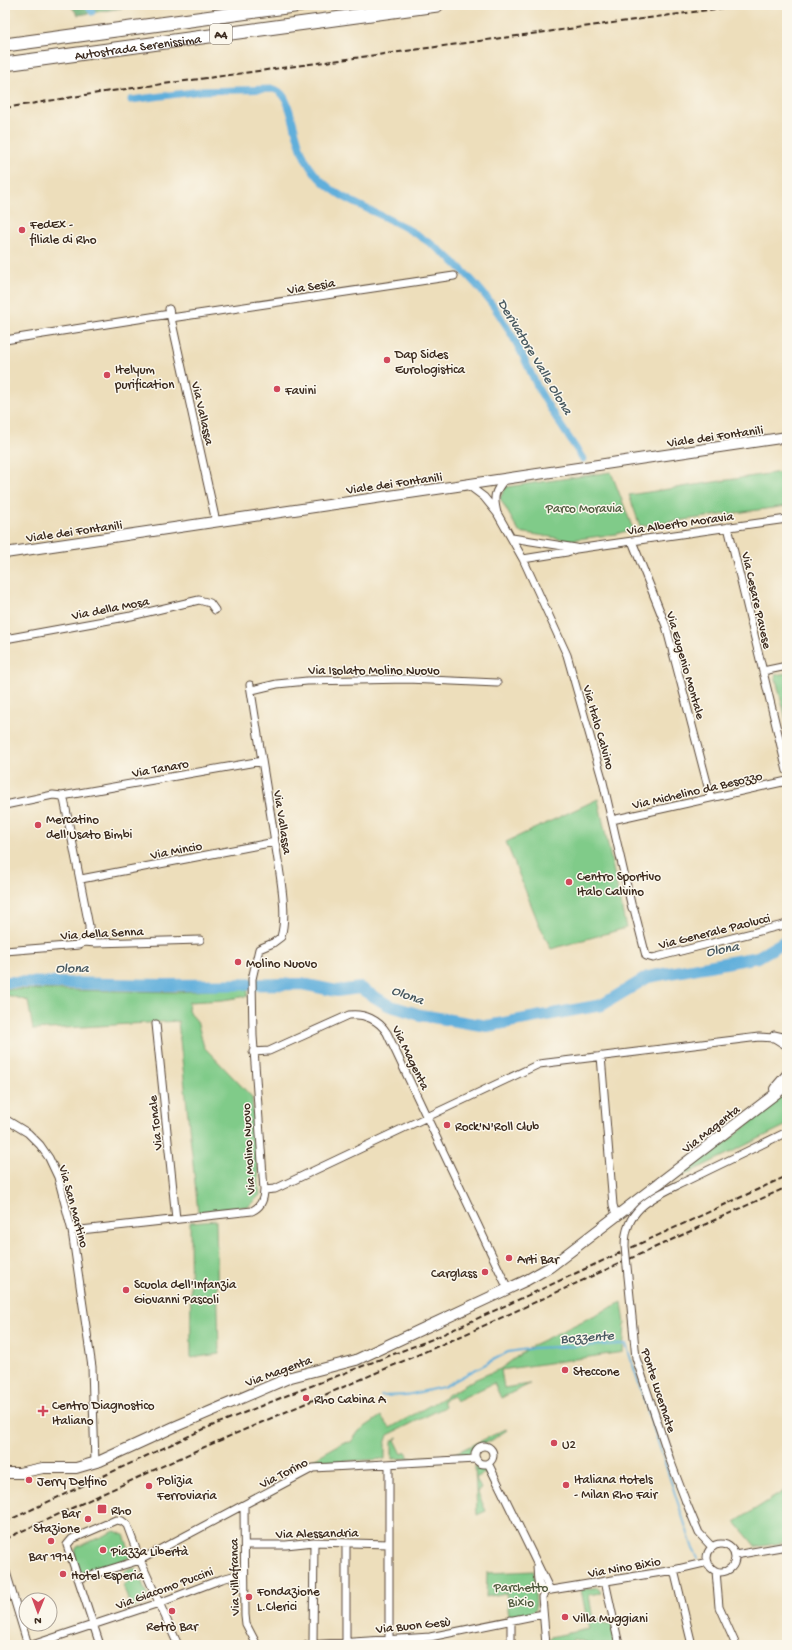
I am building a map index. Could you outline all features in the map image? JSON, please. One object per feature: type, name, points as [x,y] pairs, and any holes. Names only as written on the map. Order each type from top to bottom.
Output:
[{"type":"highway","name":"Autostrada Serenissima","points":[[5,45],[301,5]]},
{"type":"highway","name":"Autostrada Serenissima","points":[[5,64],[437,5]]},
{"type":"street","name":"Via Sesia","points":[[5,340],[170,313],[454,276]]},
{"type":"street","name":"Via Vallassa","points":[[170,313],[216,522]]},
{"type":"street","name":"Viale dei Fontanili","points":[[5,553],[787,437]]},
{"type":"street","points":[[497,513],[494,502],[495,492],[505,479]]},
{"type":"street","points":[[468,485],[478,492],[497,513]]},
{"type":"street","name":"Via Italo Calvino","points":[[497,513],[523,559],[567,654],[603,782],[632,908],[634,909],[645,954],[648,957]]},
{"type":"street","name":"Via Alberto Moravia","points":[[512,538],[576,548],[787,519]]},
{"type":"street","name":"Via Cesare Pavese","points":[[728,527],[787,771]]},
{"type":"street","name":"Via Eugenio Montale","points":[[632,541],[666,626],[710,798]]},
{"type":"street","name":"Via Alberto Moravia","points":[[523,559],[567,552],[576,548]]},
{"type":"street","name":"Via della Mosa","points":[[5,639],[131,616],[200,600],[210,603],[215,610]]},
{"type":"street","points":[[762,671],[787,666]]},
{"type":"street","name":"Via Isolato Molino Nuovo","points":[[251,688],[307,681],[407,679],[497,682]]},
{"type":"street","name":"Via Vallassa","points":[[251,688],[282,892],[282,935],[280,940],[259,949]]},
{"type":"street","name":"Via Tanaro","points":[[5,805],[54,795],[62,796],[262,761]]},
{"type":"street","name":"Via Michelino da Besozzo","points":[[612,820],[787,781]]},
{"type":"street","points":[[62,796],[66,804],[90,931],[88,938],[84,942]]},
{"type":"street","name":"Via Mincio","points":[[80,879],[275,842]]},
{"type":"street","name":"Via Generale Paolucci","points":[[648,957],[653,958],[787,924]]},
{"type":"street","name":"Via della Senna","points":[[5,951],[79,945],[84,942],[96,943],[200,940]]},
{"type":"street","name":"Via Molino Nuovo","points":[[72,1231],[252,1211],[261,1203],[264,1190],[253,1052],[252,990],[252,979],[259,949]]},
{"type":"street","name":"Via Magenta","points":[[253,1052],[269,1051],[345,1016],[353,1014],[379,1022],[384,1028],[508,1289]]},
{"type":"street","name":"Via Tonale","points":[[156,1024],[176,1219]]},
{"type":"street","points":[[758,1037],[767,1034],[787,1038]]},
{"type":"street","points":[[264,1190],[275,1189],[540,1064],[758,1037],[774,1038],[787,1046]]},
{"type":"street","points":[[601,1056],[613,1204],[616,1215]]},
{"type":"street","name":"Via Magenta","points":[[762,1104],[787,1075]]},
{"type":"street","name":"Via Magenta","points":[[5,1473],[19,1473],[43,1468],[56,1469],[83,1467],[95,1463],[174,1427],[291,1377],[356,1360],[527,1280],[550,1266],[787,1085]]},
{"type":"street","name":"Via San Martino","points":[[5,1119],[28,1133],[40,1145],[49,1158],[58,1177],[72,1231],[82,1296],[87,1307],[87,1325],[92,1367],[95,1463]]},
{"type":"street","name":"Ponte Lucernate","points":[[712,1547],[699,1534],[686,1502],[670,1460],[636,1358],[625,1246],[627,1229],[637,1211],[648,1201],[787,1132]]},
{"type":"street","points":[[485,1447],[490,1449],[492,1459],[488,1463],[483,1464],[476,1460],[476,1451],[480,1448],[485,1447]]},
{"type":"street","name":"Via Torino","points":[[140,1560],[313,1468],[476,1460]]},
{"type":"street","points":[[488,1463],[537,1565],[541,1590],[547,1591]]},
{"type":"street","points":[[389,1465],[389,1643]]},
{"type":"street","name":"Via Villafranca","points":[[244,1506],[246,1624],[257,1645]]},
{"type":"street","points":[[100,1645],[67,1548],[68,1543],[72,1539],[116,1520],[122,1521],[127,1525],[140,1560],[178,1645]]},
{"type":"street","points":[[310,1644],[314,1542]]},
{"type":"street","name":"Via Alessandria","points":[[245,1545],[286,1545],[314,1542],[389,1544]]},
{"type":"street","points":[[346,1543],[346,1641]]},
{"type":"street","points":[[716,1571],[724,1572],[730,1569],[735,1562],[734,1551],[727,1545],[719,1544],[712,1547],[707,1554],[708,1562],[716,1571],[719,1606],[736,1645]]},
{"type":"street","points":[[735,1555],[787,1546]]},
{"type":"street","points":[[78,1579],[140,1560]]},
{"type":"street","name":"Via Nino Bixio","points":[[547,1591],[674,1570],[708,1562]]},
{"type":"street","points":[[674,1570],[692,1645]]},
{"type":"street","points":[[6,1572],[28,1645]]},
{"type":"street","name":"Via Giacomo Puccini","points":[[32,1645],[159,1603],[222,1578],[244,1573]]},
{"type":"street","points":[[605,1581],[619,1645]]},
{"type":"street","points":[[546,1645],[542,1597],[547,1591]]},
{"type":"street","name":"Via Buon Gesù","points":[[310,1644],[346,1641],[389,1643],[430,1637],[543,1614]]},
{"type":"street","points":[[511,1620],[511,1645]]},
{"type":"street","points":[[430,1637],[430,1645]]},
{"type":"green space","points":[[70,5],[120,5],[122,8],[78,15]]},
{"type":"green space","points":[[787,471],[787,506],[640,526],[629,495]]},
{"type":"green space","name":"Parco Moravia","points":[[611,472],[633,529],[616,534],[570,540],[519,532],[500,498],[506,487]]},
{"type":"green space","points":[[787,673],[787,724],[775,675]]},
{"type":"green space","name":"Centro Sportivo Italo Calvino","points":[[598,799],[626,928],[551,949],[538,922],[506,842]]},
{"type":"green space","points":[[248,988],[248,996],[223,1000],[189,1002],[188,1011],[197,1021],[204,1047],[252,1097],[260,1195],[249,1206],[198,1212],[178,1021],[33,1030],[28,1001],[5,995],[5,989],[176,992]]},
{"type":"green space","points":[[787,1092],[787,1125],[672,1181],[729,1140]]},
{"type":"green space","points":[[216,1220],[219,1354],[191,1358],[190,1222]]},
{"type":"green space","points":[[622,1302],[625,1324],[623,1352],[501,1370],[504,1388],[530,1384],[501,1398],[494,1383],[456,1401],[453,1396],[443,1400],[445,1407],[388,1435],[385,1444],[385,1459],[311,1463],[310,1461],[342,1443],[351,1442],[359,1431],[381,1416],[390,1428],[476,1379],[500,1369],[533,1345]]},
{"type":"green space","points":[[506,1429],[507,1430],[489,1442],[476,1445],[470,1454],[466,1456],[392,1459],[392,1441],[398,1437],[395,1440],[402,1454],[406,1452],[409,1458],[451,1455]]},
{"type":"green space","points":[[475,1466],[485,1470],[493,1485],[492,1486],[485,1473],[476,1478],[481,1489],[477,1491],[486,1511],[477,1515]]},
{"type":"green space","points":[[787,1489],[787,1542],[756,1547],[735,1522]]},
{"type":"green space","points":[[115,1531],[124,1535],[132,1557],[81,1574],[75,1557],[75,1550],[77,1547]]},
{"type":"green space","points":[[136,1568],[150,1602],[131,1609],[123,1585],[128,1583],[124,1571]]},
{"type":"green space","name":"Parchetto Bixio","points":[[534,1571],[536,1608],[532,1613],[509,1617],[506,1593],[486,1597],[487,1573]]},
{"type":"green space","points":[[598,1587],[601,1593],[589,1595],[593,1620],[603,1619],[604,1624],[611,1623],[617,1645],[598,1645],[573,1639],[571,1645],[550,1645],[550,1637],[589,1629],[581,1590]]},
{"type":"waterway","points":[[89,7],[92,12]]},
{"type":"waterway","name":"Derivatore Valle Olona","points":[[131,100],[201,91],[273,89],[280,92],[285,98],[289,107],[307,163],[328,187],[346,199],[418,235],[447,256],[476,285],[493,306],[508,329],[539,390],[583,459]]},
{"type":"waterway","name":"Olona","points":[[5,982],[162,985],[302,984],[337,991],[360,988],[388,1005],[420,1015],[487,1026],[602,1005],[648,977],[758,957],[787,940]]},
{"type":"waterway","name":"Bozzente","points":[[381,1396],[407,1395],[443,1387],[508,1352],[534,1348],[626,1344],[693,1549],[698,1558]]},
{"type":"railway","points":[[5,108],[104,92],[745,5]]},
{"type":"railway","points":[[5,1522],[204,1429],[435,1338],[787,1176]]},
{"type":"railway","points":[[5,1539],[193,1452],[459,1337],[787,1187]]},
{"type":"place","name":"FedEx - filiale di Rho","points":[[22,230]]},
{"type":"place","name":"Dap Sides Eurologistica","points":[[387,360]]},
{"type":"place","name":"Itelyum purification","points":[[107,375]]},
{"type":"place","name":"Favini","points":[[277,389]]},
{"type":"place","name":"Mercatino dell'Usato Bimbi","points":[[38,825]]},
{"type":"place","name":"Centro Sportivo Italo Calvino","points":[[569,882]]},
{"type":"place","name":"Molino Nuovo","points":[[238,962]]},
{"type":"place","name":"Rock'N'Roll Club","points":[[447,1125]]},
{"type":"place","name":"Arti Bar","points":[[509,1258]]},
{"type":"place","name":"Carglass","points":[[485,1272]]},
{"type":"place","name":"Scuola dell'Infanzia Giovanni Pascoli","points":[[126,1290]]},
{"type":"place","name":"Steccone","points":[[565,1370]]},
{"type":"place","name":"Rho Cabina A","points":[[306,1398]]},
{"type":"place","name":"Centro Diagnostico Italiano","points":[[43,1411]]},
{"type":"place","name":"U2","points":[[554,1443]]},
{"type":"place","name":"Jerry Delfino","points":[[29,1480]]},
{"type":"place","name":"Italiana Hotels - Milan Rho Fair","points":[[566,1485]]},
{"type":"place","name":"Polizia Ferroviaria","points":[[149,1486]]},
{"type":"place","name":"Rho","points":[[102,1509]]},
{"type":"place","name":"Bar Stazione","points":[[88,1519]]},
{"type":"place","name":"Bar 1914","points":[[51,1541]]},
{"type":"place","name":"Piazza Libertà","points":[[103,1550]]},
{"type":"place","name":"Hotel Esperia","points":[[63,1574]]},
{"type":"place","name":"Fondazione L.Clerici","points":[[249,1597]]},
{"type":"place","name":"Retrò Bar","points":[[172,1611]]},
{"type":"place","name":"Villa Muggiani","points":[[565,1617]]}]
